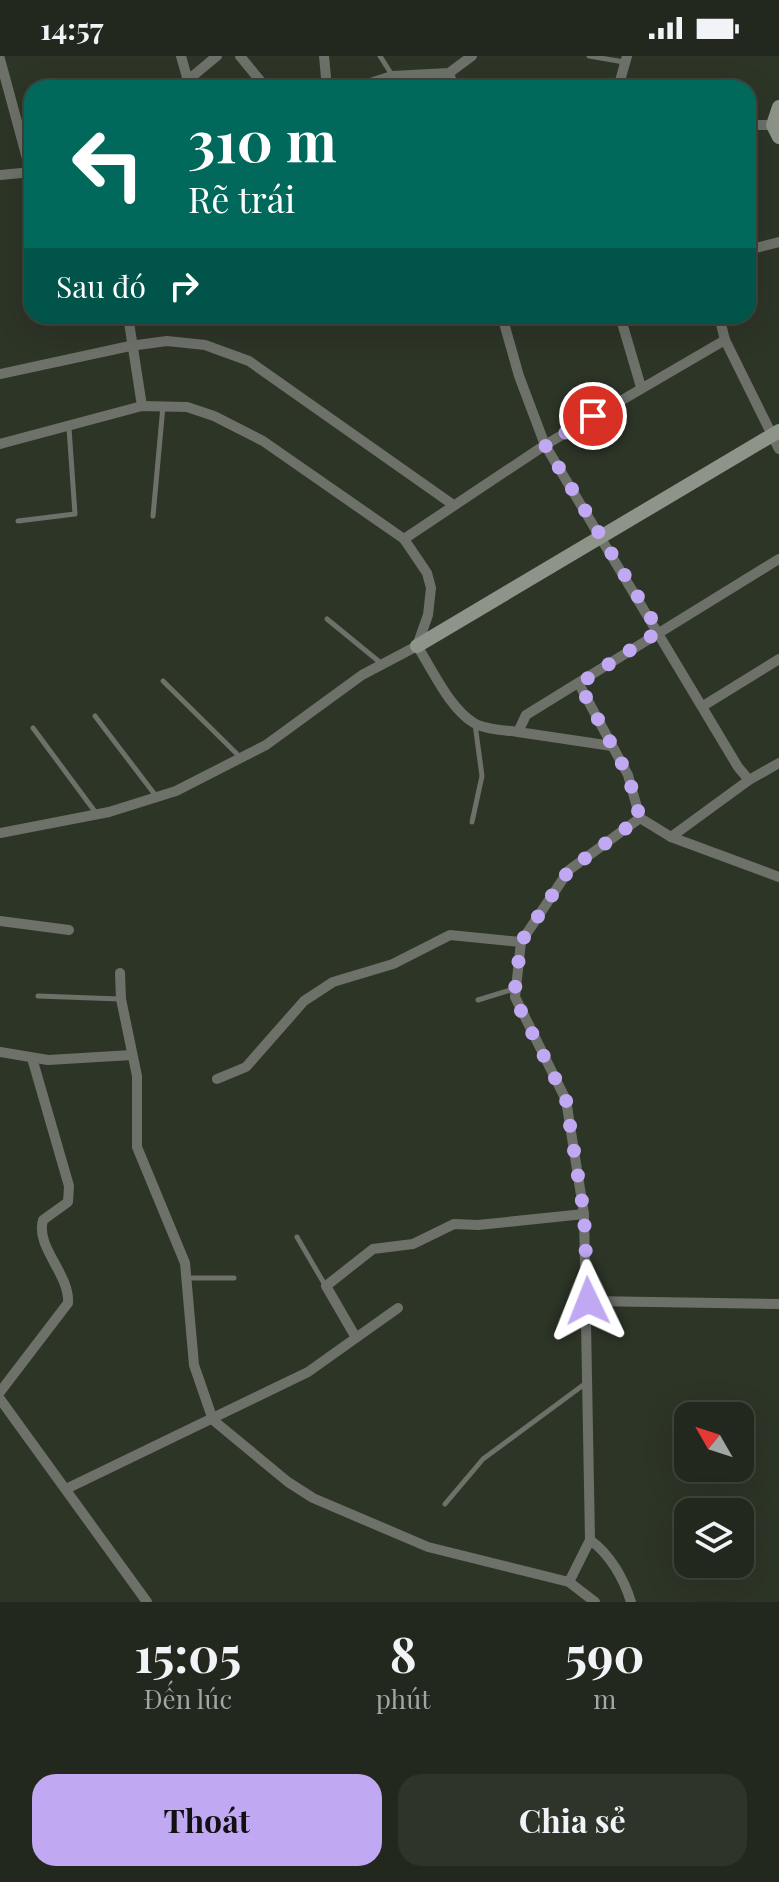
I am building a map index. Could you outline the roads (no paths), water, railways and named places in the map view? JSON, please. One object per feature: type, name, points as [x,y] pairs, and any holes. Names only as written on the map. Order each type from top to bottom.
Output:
[{"type":"street","points":[[181,56],[188,80]]},
{"type":"street","points":[[193,80],[217,56]]},
{"type":"street","points":[[240,56],[260,80]]},
{"type":"street","points":[[324,56],[326,80]]},
{"type":"street","points":[[380,80],[392,76],[449,73],[472,56]]},
{"type":"street","points":[[0,59],[2,78],[24,148]]},
{"type":"street","points":[[620,80],[625,59]]},
{"type":"street","points":[[449,73],[451,80]]},
{"type":"street","points":[[756,127],[776,131],[779,107]]},
{"type":"street","points":[[0,175],[24,174]]},
{"type":"street","points":[[756,248],[779,242]]},
{"type":"street","points":[[128,324],[142,406]]},
{"type":"street","points":[[504,324],[519,376],[545,445],[749,780]]},
{"type":"street","points":[[622,324],[641,387]]},
{"type":"street","points":[[721,324],[725,340],[775,433],[779,449]]},
{"type":"street","points":[[404,539],[452,504],[545,445],[725,340]]},
{"type":"street","points":[[0,374],[130,346],[167,341],[205,345],[249,361],[452,504]]},
{"type":"street","points":[[0,444],[142,406],[187,407],[214,416],[263,441],[404,539],[427,573],[431,588],[428,615],[417,646]]},
{"type":"street","points":[[0,833],[96,814],[156,797],[241,758],[266,745],[362,675],[417,646],[775,433]]},
{"type":"street","points":[[518,732],[523,717],[779,559]]},
{"type":"street","points":[[417,646],[447,694],[475,723],[612,746]]},
{"type":"street","points":[[703,706],[779,659]]},
{"type":"street","points":[[579,684],[628,775],[640,818],[671,837],[779,877]]},
{"type":"street","points":[[671,837],[749,780],[779,763]]},
{"type":"street","points":[[569,1582],[590,1540],[584,1214],[566,1100],[518,1005],[515,989],[521,942],[569,870],[640,818]]},
{"type":"street","points":[[0,921],[69,930]]},
{"type":"street","points":[[217,1079],[246,1067],[304,1001],[333,982],[393,964],[450,935],[521,942]]},
{"type":"street","points":[[120,973],[121,999],[138,1090],[137,1147],[188,1278],[194,1365],[213,1420],[288,1482],[368,1523],[464,1558],[569,1582],[595,1602]]},
{"type":"street","points":[[0,1052],[32,1058],[132,1055]]},
{"type":"street","points":[[0,1392],[68,1303],[65,1282],[41,1230],[43,1220],[68,1202],[69,1186],[32,1058]]},
{"type":"street","points":[[355,1336],[326,1286],[373,1249],[413,1244],[454,1224],[478,1225],[584,1214]]},
{"type":"street","points":[[588,1301],[779,1304]]},
{"type":"street","points":[[66,1489],[308,1372],[398,1308]]},
{"type":"street","points":[[0,1399],[147,1602]]},
{"type":"street","points":[[590,1540],[600,1547],[625,1583],[631,1602]]},
{"type":"lane","points":[[380,56],[392,76]]},
{"type":"lane","points":[[589,56],[625,59]]},
{"type":"lane","points":[[153,516],[163,405]]},
{"type":"lane","points":[[18,521],[71,518],[75,514],[69,428]]},
{"type":"lane","points":[[327,619],[383,664]]},
{"type":"lane","points":[[163,681],[241,758]]},
{"type":"lane","points":[[95,716],[156,797]]},
{"type":"lane","points":[[472,822],[482,776],[475,723]]},
{"type":"lane","points":[[33,728],[96,814]]},
{"type":"lane","points":[[478,1000],[515,989]]},
{"type":"lane","points":[[38,996],[121,999]]},
{"type":"lane","points":[[297,1237],[326,1286]]},
{"type":"lane","points":[[188,1278],[234,1278]]},
{"type":"lane","points":[[445,1504],[483,1459],[587,1382]]}]
